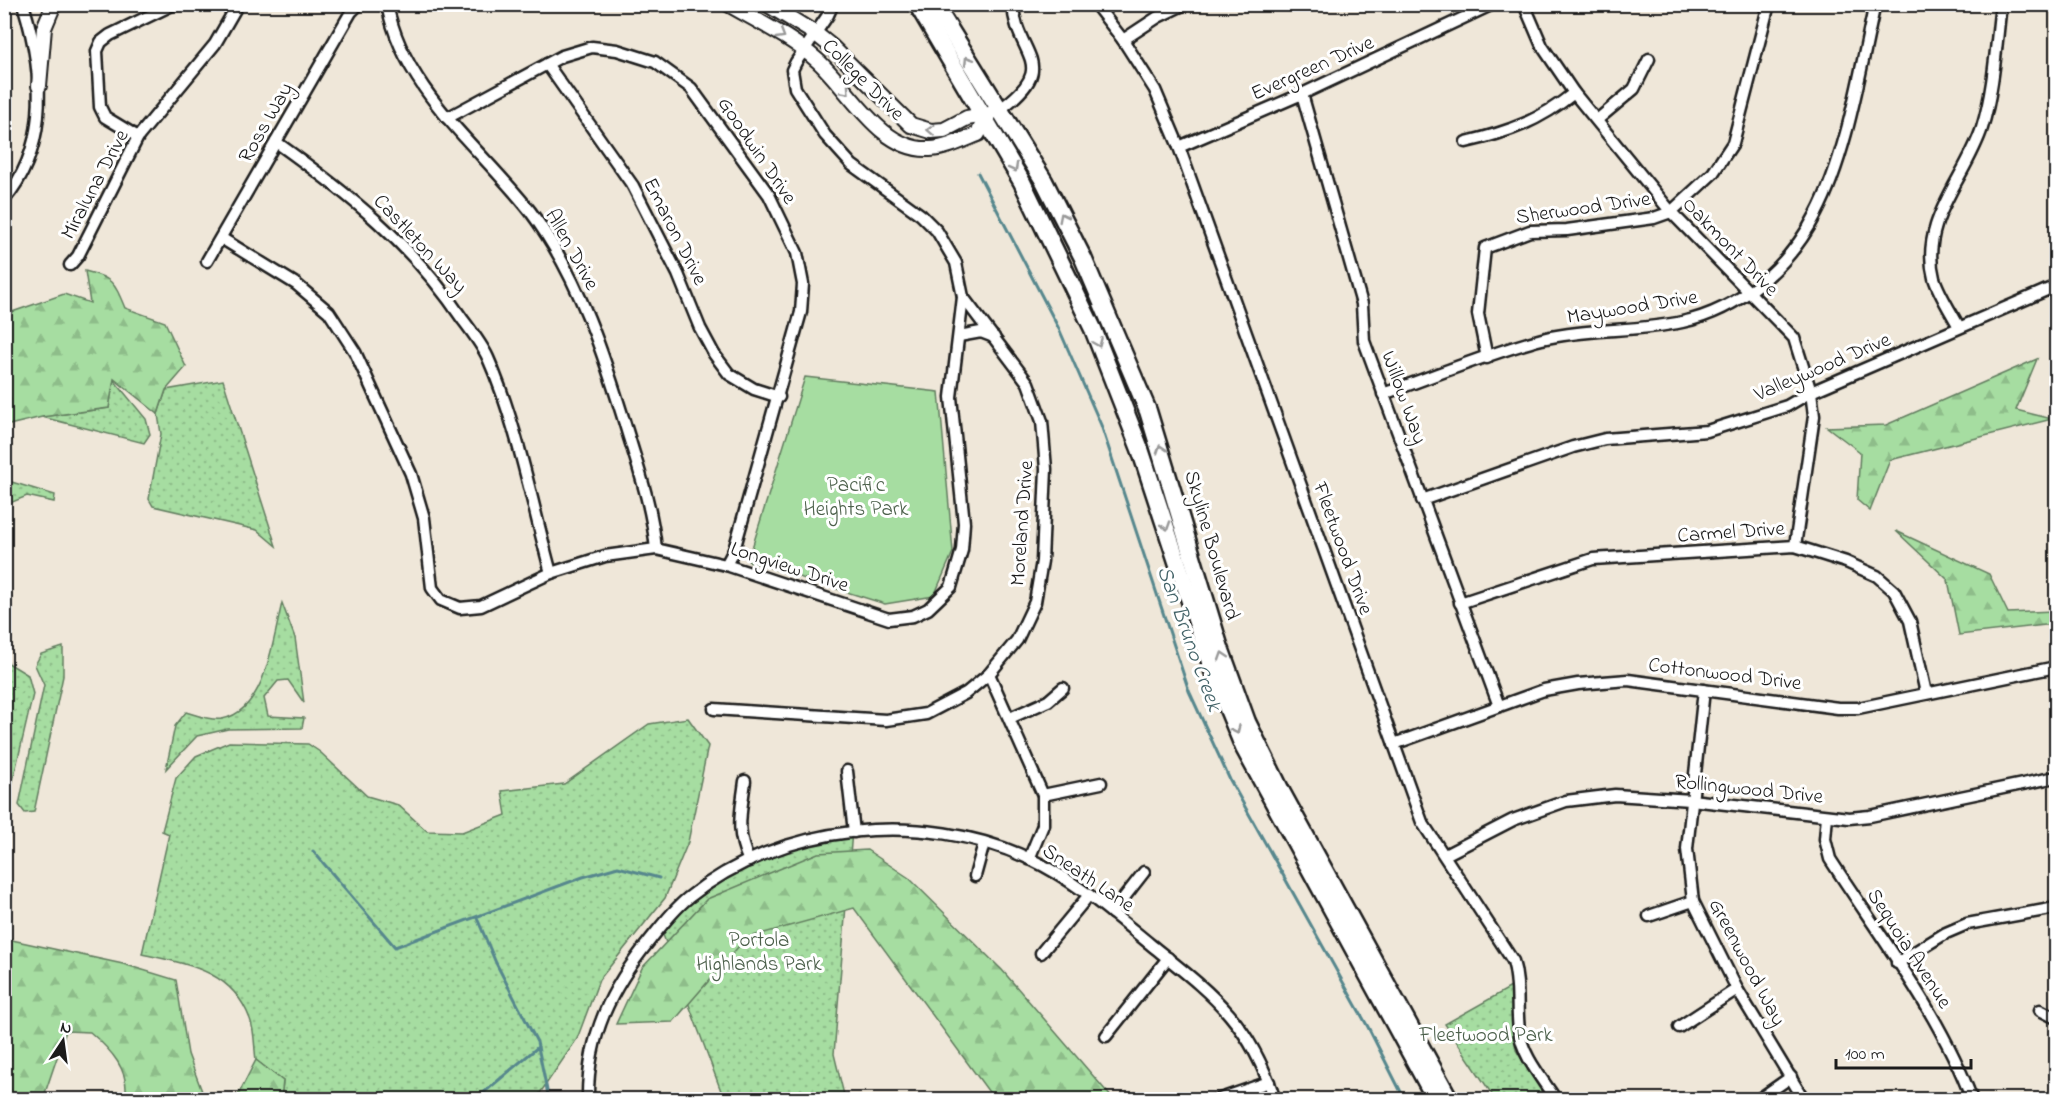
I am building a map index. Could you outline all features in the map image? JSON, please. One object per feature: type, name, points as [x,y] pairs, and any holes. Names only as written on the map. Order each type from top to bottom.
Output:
[{"type":"main road","name":"Skyline Boulevard","points":[[917,4],[992,113],[1044,181],[1063,217],[1132,369],[1164,457],[1231,681],[1255,740],[1450,1100]]},
{"type":"main road","name":"Skyline Boulevard","points":[[934,4],[992,113],[1110,371],[1154,488],[1216,680],[1244,748],[1436,1100]]},
{"type":"street","points":[[4,200],[22,175],[32,152],[39,110],[37,57],[23,4]]},
{"type":"street","points":[[39,86],[44,28],[54,4]]},
{"type":"street","points":[[138,137],[105,117],[100,107],[97,51],[101,42],[110,35],[174,4]]},
{"type":"street","name":"Miraluna Drive","points":[[70,265],[78,256],[138,137],[215,44],[238,4]]},
{"type":"street","name":"Ross Way","points":[[207,261],[351,12],[359,4]]},
{"type":"street","name":"Allen Drive","points":[[387,4],[396,34],[415,73],[447,118],[530,212],[573,284],[595,335],[620,407],[653,515],[656,549]]},
{"type":"street","name":"College Drive","points":[[728,4],[810,42],[889,136],[913,148],[945,147],[978,134],[992,113]]},
{"type":"street","name":"College Drive","points":[[767,4],[911,125],[931,131],[944,130],[967,118],[992,113]]},
{"type":"street","points":[[810,42],[833,4]]},
{"type":"street","points":[[992,113],[1021,94],[1031,72],[1031,59],[1015,18],[1013,4]]},
{"type":"street","name":"Fleetwood Drive","points":[[1095,4],[1123,40],[1155,90],[1179,147],[1422,822],[1513,961],[1519,981],[1519,1030],[1524,1050],[1556,1100]]},
{"type":"street","points":[[1123,40],[1158,17],[1185,4]]},
{"type":"street","name":"Evergreen Drive","points":[[1179,147],[1302,94],[1493,4]]},
{"type":"street","name":"Oakmont Drive","points":[[1524,4],[1542,46],[1574,93],[1671,212],[1748,294],[1794,338],[1811,392],[1814,416],[1796,546]]},
{"type":"street","name":"Sherwood Drive","points":[[1487,358],[1478,314],[1485,248],[1530,231],[1567,230],[1654,218],[1671,212],[1713,173],[1733,143],[1769,4]]},
{"type":"street","name":"Maywood Drive","points":[[1383,394],[1543,339],[1682,322],[1726,308],[1748,294],[1788,255],[1816,215],[1844,141],[1875,4]]},
{"type":"street","points":[[1959,327],[1934,278],[1931,251],[1933,232],[1982,128],[2001,4]]},
{"type":"street","name":"Longview Drive","points":[[221,238],[297,284],[329,312],[355,352],[411,474],[424,518],[432,588],[441,600],[460,608],[481,606],[551,573],[605,556],[656,549],[726,565],[889,619],[913,616],[928,609],[951,586],[962,550],[964,523],[951,400],[963,297],[956,263],[937,231],[921,215],[852,165],[814,118],[792,80],[792,70],[810,42]]},
{"type":"street","name":"Goodwin Drive","points":[[447,118],[562,56],[592,47],[617,50],[655,62],[691,88],[769,195],[797,253],[803,284],[801,312],[779,397],[734,550],[726,565]]},
{"type":"street","points":[[1598,120],[1634,89],[1649,59]]},
{"type":"street","name":"Emaron Drive","points":[[547,64],[633,186],[678,274],[700,328],[714,354],[729,374],[754,389],[779,397]]},
{"type":"street","points":[[1466,142],[1499,134],[1548,113],[1574,93]]},
{"type":"street","name":"Willow Way","points":[[1302,94],[1362,304],[1364,341],[1499,706]]},
{"type":"street","name":"Castleton Way","points":[[276,142],[344,191],[392,234],[446,294],[488,357],[506,407],[551,573]]},
{"type":"street","name":"Valleywood Drive","points":[[1422,500],[1573,447],[1605,439],[1707,430],[1787,406],[1811,392],[2056,286]]},
{"type":"street","name":"Moreland Drive","points":[[714,709],[886,720],[905,718],[946,705],[966,693],[989,674],[1017,640],[1035,602],[1042,561],[1046,469],[1042,421],[1028,383],[963,297]]},
{"type":"street","points":[[959,336],[981,332],[994,337]]},
{"type":"street","name":"Carmel Drive","points":[[1460,603],[1593,559],[1796,546],[1846,562],[1877,576],[1894,591],[1910,621],[1926,693]]},
{"type":"street","name":"Cottonwood Drive","points":[[1394,744],[1544,690],[1628,680],[1838,708],[1858,708],[2056,667]]},
{"type":"street","points":[[989,674],[1043,795],[1043,825],[1029,859]]},
{"type":"street","points":[[1010,718],[1048,701],[1063,688]]},
{"type":"street","name":"Greenwood Way","points":[[1704,690],[1691,800],[1688,849],[1693,901],[1737,989],[1803,1100]]},
{"type":"street","points":[[847,771],[854,832]]},
{"type":"street","name":"Rollingwood Drive","points":[[1445,855],[1513,820],[1566,801],[1615,795],[1691,800],[1827,816],[1870,816],[2056,777]]},
{"type":"street","points":[[745,781],[739,832],[741,844],[749,861]]},
{"type":"street","points":[[1043,795],[1101,783]]},
{"type":"street","name":"Sequoia Avenue","points":[[1827,816],[1825,839],[1830,859],[1941,1031],[1960,1066],[1972,1100]]},
{"type":"street","name":"Sneath Lane","points":[[588,1100],[593,1042],[608,1002],[630,965],[686,899],[705,885],[749,861],[802,842],[854,832],[930,831],[984,843],[1029,859],[1089,895],[1168,958],[1229,1011],[1253,1045],[1275,1100]]},
{"type":"street","points":[[975,876],[984,843]]},
{"type":"street","points":[[1112,913],[1144,872]]},
{"type":"street","points":[[1041,953],[1089,895]]},
{"type":"street","points":[[1649,916],[1693,901]]},
{"type":"street","points":[[1897,963],[1946,933],[1967,924],[2056,908]]},
{"type":"street","points":[[1106,1036],[1168,958]]},
{"type":"street","points":[[1679,1027],[1737,989]]},
{"type":"street","points":[[2040,1010],[2056,1018]]},
{"type":"street","points":[[1758,1100],[1791,1077]]},
{"type":"street","points":[[1217,1100],[1269,1082]]},
{"type":"green space","points":[[85,271],[102,276],[111,282],[125,308],[165,322],[186,367],[166,390],[158,414],[114,379],[109,408],[42,417],[5,426],[5,302],[12,312],[64,294],[90,303]]},
{"type":"green space","points":[[2037,359],[2016,410],[2052,419],[1890,460],[1870,511],[1857,500],[1860,452],[1827,427],[1886,425]]},
{"type":"green space","name":"Pacific Heights Park","points":[[805,377],[939,392],[953,552],[934,596],[885,604],[748,561]]},
{"type":"green space","points":[[113,379],[146,419],[150,434],[144,443],[42,417],[109,408]]},
{"type":"green space","points":[[223,380],[276,546],[257,530],[153,506],[149,499],[161,434],[158,414],[166,390]]},
{"type":"green space","points":[[5,480],[55,495],[54,502],[27,496],[5,505]]},
{"type":"green space","points":[[1896,531],[1989,574],[2008,613],[2053,611],[2054,624],[1959,635],[1948,580]]},
{"type":"green space","points":[[282,603],[295,638],[304,703],[288,680],[278,681],[264,698],[268,716],[304,718],[302,728],[228,729],[197,736],[166,769],[175,726],[186,712],[222,719],[237,713],[249,703],[265,672]]},
{"type":"green space","points":[[63,647],[63,676],[34,812],[25,813],[19,805],[44,685],[35,665],[41,654]]},
{"type":"green space","points":[[5,661],[28,675],[33,694],[5,815]]},
{"type":"green space","points":[[688,718],[708,746],[688,842],[665,898],[599,980],[577,1039],[536,1099],[281,1099],[283,1081],[256,1060],[252,1024],[242,1003],[232,990],[220,980],[191,966],[142,954],[169,834],[162,831],[176,778],[196,756],[229,742],[308,744],[320,752],[367,796],[398,805],[427,831],[462,832],[506,815],[502,791],[564,784],[649,724]]},
{"type":"green space","name":"Portola Highlands Park","points":[[852,831],[834,1054],[845,1099],[724,1099],[659,924],[749,860]]},
{"type":"green space","points":[[867,850],[909,878],[1002,970],[1113,1099],[994,1099],[854,908],[746,938],[673,1022],[616,1024],[642,968],[707,899],[818,853]]},
{"type":"green space","points":[[4,935],[12,940],[123,964],[176,980],[188,1054],[203,1094],[196,1099],[125,1099],[125,1079],[112,1054],[90,1032],[66,1031],[43,1099],[5,1099]]},
{"type":"green space","name":"Fleetwood Park","points":[[1511,987],[1516,1050],[1546,1099],[1495,1099],[1445,1024]]},
{"type":"green space","points":[[256,1060],[283,1081],[281,1099],[236,1099]]},
{"type":"waterway","name":"San Bruno Creek","points":[[978,173],[1060,331],[1101,425],[1189,691],[1230,780],[1368,1027],[1405,1100]]},
{"type":"waterway","name":"San Bruno Creek","points":[[313,851],[395,947],[583,877],[618,867],[659,878]]},
{"type":"waterway","name":"San Bruno Creek","points":[[477,918],[496,963],[537,1042],[549,1100]]},
{"type":"waterway","name":"San Bruno Creek","points":[[475,1100],[538,1047]]}]
